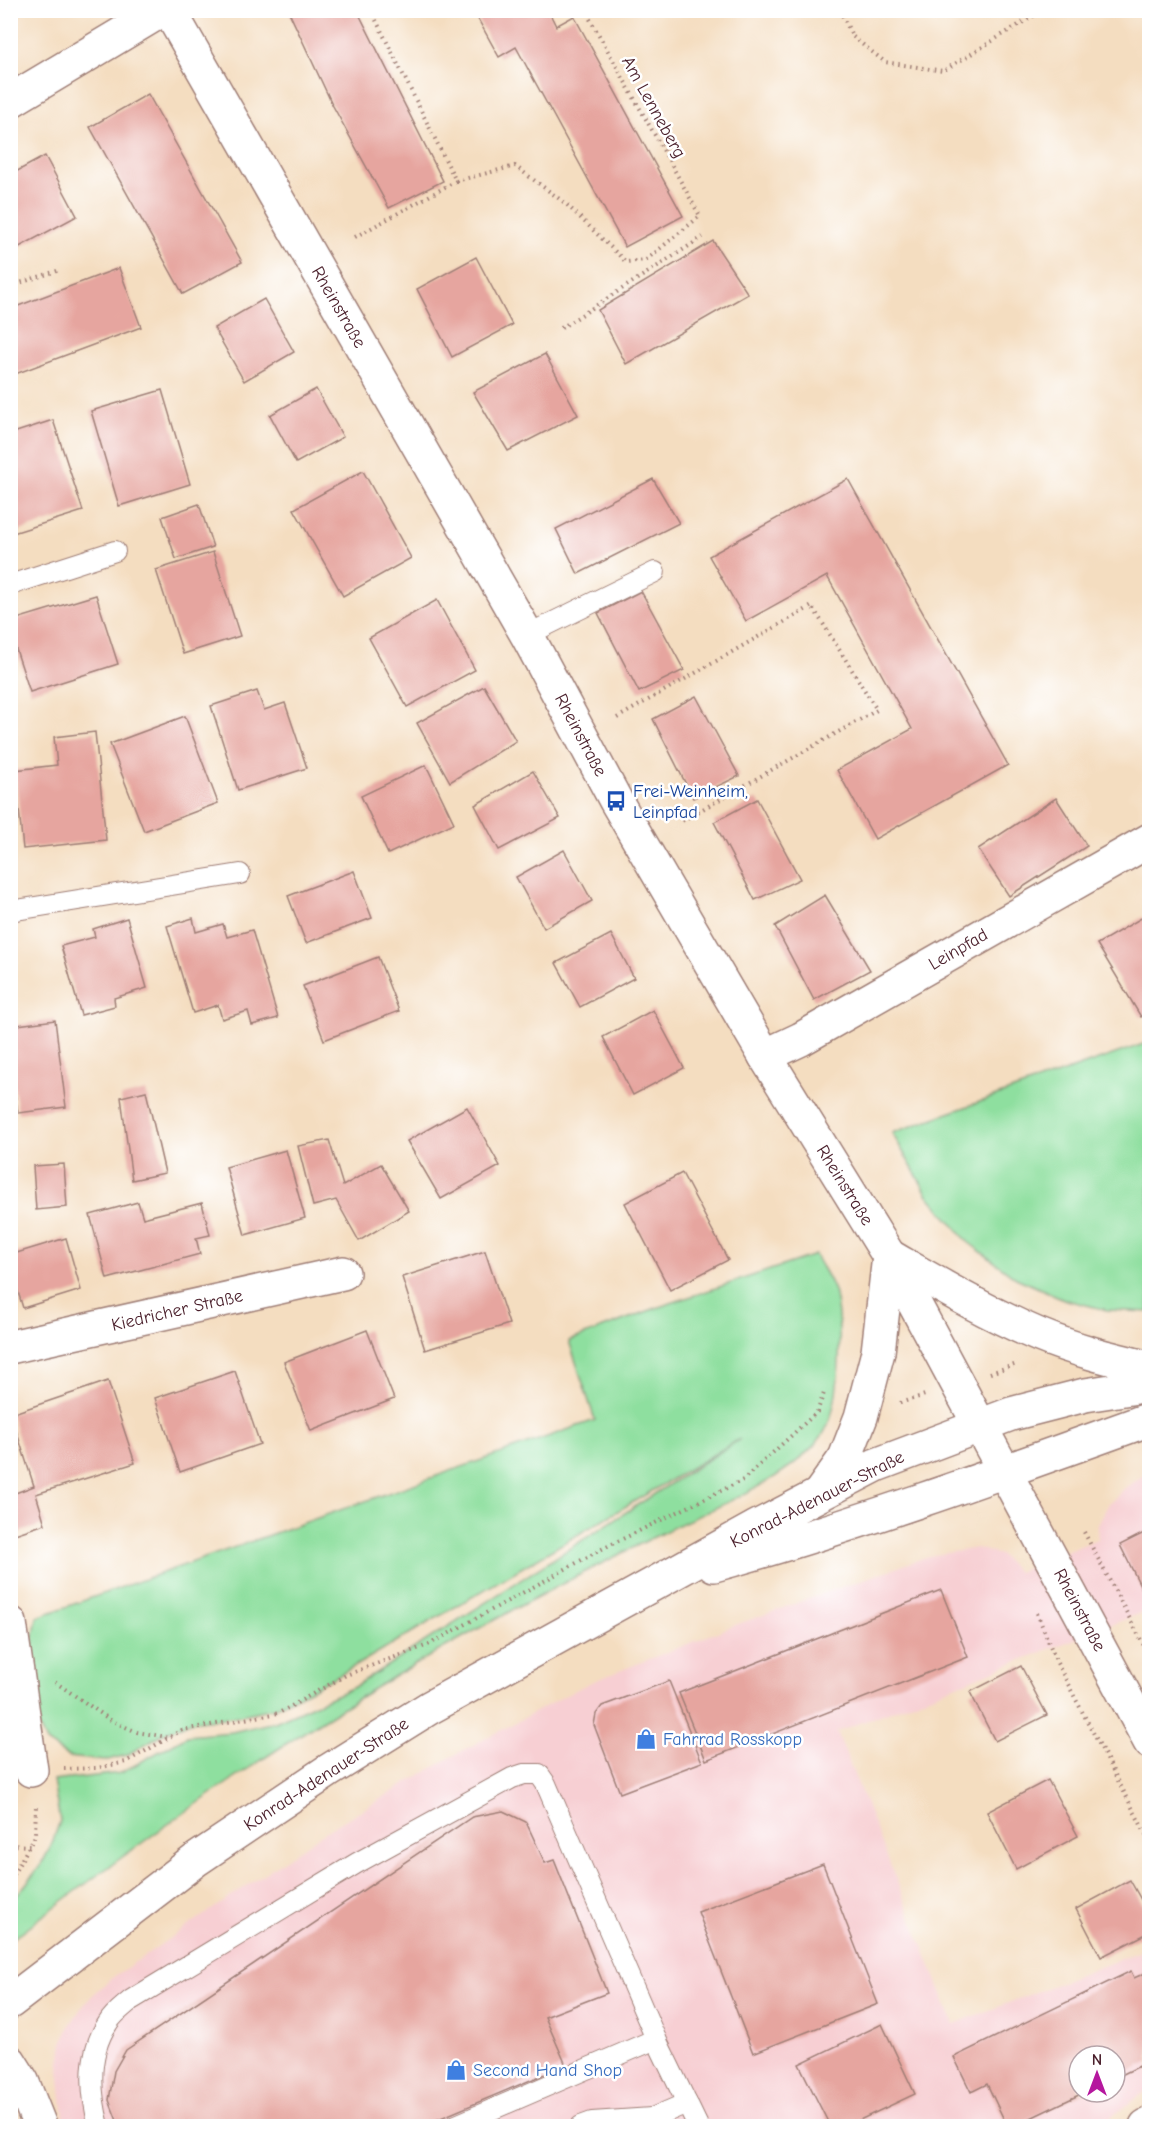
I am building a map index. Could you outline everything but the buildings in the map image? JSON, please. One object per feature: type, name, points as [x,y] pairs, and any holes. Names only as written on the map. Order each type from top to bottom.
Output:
[{"type":"street","points":[[10,101],[162,10]]},
{"type":"street","name":"Rheinstraße","points":[[169,10],[527,635],[616,801],[765,1056],[889,1256],[1149,1742]]},
{"type":"street","name":"Leinpfad","points":[[765,1056],[801,1039],[1149,840]]},
{"type":"street","points":[[820,1493],[845,1458],[861,1417],[878,1352],[889,1256],[1002,1318],[1041,1336],[1104,1357],[1149,1368]]},
{"type":"street","name":"Kiedricher Straße","points":[[10,1347],[344,1273]]},
{"type":"street","name":"Konrad-Adenauer-Straße","points":[[10,2002],[197,1859],[328,1771],[429,1708],[820,1493],[876,1465],[1011,1414],[1052,1402],[1149,1385]]},
{"type":"street","name":"Konrad-Adenauer-Straße","points":[[663,1580],[778,1547],[1004,1471],[1149,1419]]},
{"type":"street","points":[[10,1623],[31,1770]]},
{"type":"street","points":[[10,2062],[22,2081],[30,2122]]},
{"type":"lane","points":[[10,585],[115,551]]},
{"type":"lane","points":[[527,635],[655,572]]},
{"type":"lane","points":[[10,911],[240,874]]},
{"type":"lane","points":[[99,2127],[93,2104],[91,2081],[96,2048],[108,2022],[130,2000],[357,1863],[512,1778],[524,1774],[539,1774],[546,1784],[656,2038],[698,2127]]},
{"type":"lane","points":[[454,2127],[656,2038]]},
{"type":"lane","points":[[581,2127],[592,2122],[649,2122],[687,2103]]},
{"type":"path","points":[[354,237],[456,181],[371,10]]},
{"type":"path","name":"Am Lenneberg","points":[[456,181],[515,166],[566,203],[626,262],[646,260],[700,216],[585,10]]},
{"type":"path","points":[[840,10],[852,36],[885,62],[943,70],[1043,10]]},
{"type":"path","points":[[561,328],[703,237]]},
{"type":"path","points":[[10,286],[60,270]]},
{"type":"path","points":[[617,718],[812,606],[877,710],[680,822]]},
{"type":"path","points":[[986,1374],[1018,1364]]},
{"type":"path","points":[[10,1880],[34,1836],[37,1816],[31,1770],[97,1768],[126,1762],[182,1730],[279,1713],[346,1675],[428,1645],[600,1550],[743,1480],[817,1412],[824,1393]]},
{"type":"path","points":[[896,1404],[931,1393]]},
{"type":"path","points":[[1084,1532],[1149,1657]]},
{"type":"path","points":[[1035,1608],[1057,1663],[1149,1842]]},
{"type":"path","points":[[18,1672],[45,1675],[112,1721],[137,1732],[169,1738]]},
{"type":"path","points":[[10,1845],[30,1846]]},
{"type":"shaded area","points":[[1149,1471],[1149,1610],[837,1732],[954,2024],[1149,1948],[1149,2089],[1099,2126],[65,2126],[59,2069],[63,2043],[70,2025],[86,2001],[112,1978],[328,1830],[453,1756],[589,1683],[738,1624],[929,1556],[977,1548],[1000,1555],[1018,1572],[1097,1539],[1098,1524],[1108,1505],[1125,1488]]},
{"type":"green space","points":[[1149,1042],[1149,1312],[1107,1310],[1066,1300],[1016,1278],[968,1242],[928,1195],[892,1133]]},
{"type":"green space","points":[[815,1255],[834,1291],[839,1324],[839,1366],[837,1388],[828,1424],[821,1437],[807,1453],[790,1467],[749,1492],[536,1597],[343,1707],[174,1820],[11,1940],[11,1903],[41,1865],[60,1821],[53,1781],[121,1773],[187,1736],[232,1732],[275,1722],[354,1687],[740,1439],[343,1673],[274,1708],[232,1717],[190,1722],[164,1733],[127,1755],[104,1761],[69,1757],[46,1742],[35,1718],[30,1657],[37,1617],[595,1420],[569,1341],[656,1308]]},
{"type":"place","name":"Frei-Weinheim, Leinpfad","points":[[616,801]]},
{"type":"place","name":"Fahrrad Rosskopp","points":[[646,1739]]},
{"type":"place","name":"Second Hand Shop","points":[[456,2070]]}]
